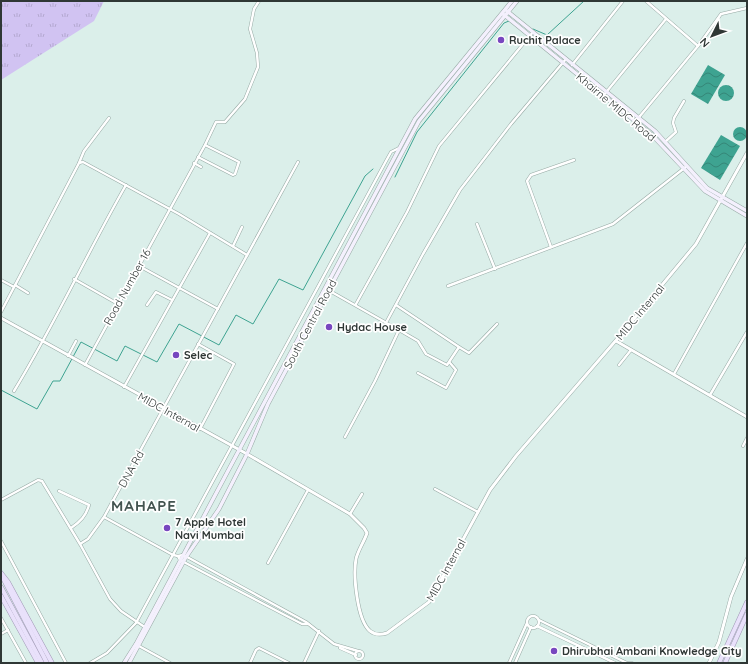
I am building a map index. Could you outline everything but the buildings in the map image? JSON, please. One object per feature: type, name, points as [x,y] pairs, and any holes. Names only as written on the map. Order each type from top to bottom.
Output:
[{"type":"main road","name":"South Central Road","points":[[184,556],[418,121],[505,12],[512,1]]},
{"type":"main road","name":"South Central Road","points":[[129,663],[181,560],[218,509],[247,454],[268,404],[415,119],[505,12],[517,1]]},
{"type":"main road","name":"Khairne MIDC Road","points":[[505,12],[566,59],[571,66],[603,96],[652,135],[707,188],[747,211]]},
{"type":"main road","name":"Khairne MIDC Road","points":[[532,34],[563,63],[571,66],[606,92],[665,142],[705,192],[747,216]]},
{"type":"main road","points":[[2,575],[3,585],[42,663]]},
{"type":"main road","points":[[2,575],[8,582],[52,663]]},
{"type":"main road","points":[[3,585],[47,663]]},
{"type":"main road","points":[[1,596],[38,663]]},
{"type":"main road","points":[[719,663],[747,602]]},
{"type":"main road","points":[[725,663],[747,614]]},
{"type":"main road","name":"South Central Road","points":[[124,663],[137,645]]},
{"type":"street","name":"Road Number 16","points":[[85,365],[205,145],[216,122],[225,122],[248,93],[258,67],[257,53],[250,29],[254,9],[259,1]]},
{"type":"street","points":[[571,66],[623,1]]},
{"type":"street","points":[[646,1],[698,46]]},
{"type":"street","points":[[635,122],[698,46],[721,14],[747,8]]},
{"type":"street","points":[[603,96],[666,19]]},
{"type":"street","points":[[356,304],[407,212],[439,146],[532,34]]},
{"type":"street","points":[[387,321],[460,190],[511,124],[566,59]]},
{"type":"street","points":[[665,142],[676,132],[673,123],[674,118],[684,101]]},
{"type":"street","points":[[1,312],[84,151],[109,118]]},
{"type":"street","points":[[198,157],[233,175],[235,174],[239,162],[205,145]]},
{"type":"street","points":[[90,663],[107,653],[136,623],[391,152],[400,148]]},
{"type":"street","name":"MIDC Internal","points":[[1,318],[231,447],[247,454],[350,514],[364,528],[366,533],[356,557],[355,570],[358,601],[367,628],[370,632],[379,635],[387,633],[429,602],[490,490],[516,456],[616,341],[696,244],[747,153]]},
{"type":"street","points":[[551,247],[527,179],[531,175],[574,160]]},
{"type":"street","name":"DNA Rd","points":[[80,544],[88,539],[104,517],[298,162]]},
{"type":"street","points":[[79,163],[86,163],[210,232],[247,255]]},
{"type":"street","points":[[194,163],[201,167]]},
{"type":"street","points":[[448,286],[614,224],[686,168]]},
{"type":"street","points":[[14,391],[126,185]]},
{"type":"street","points":[[477,224],[495,269]]},
{"type":"street","points":[[233,246],[242,227]]},
{"type":"street","points":[[124,387],[210,232]]},
{"type":"street","points":[[674,374],[747,243]]},
{"type":"street","points":[[139,266],[218,309]]},
{"type":"street","points":[[74,279],[118,304]]},
{"type":"street","points":[[1,280],[28,293]]},
{"type":"street","points":[[327,290],[387,321],[418,341],[426,354],[445,364],[450,363]]},
{"type":"street","points":[[147,305],[156,292],[172,300]]},
{"type":"street","points":[[396,305],[469,353],[497,324]]},
{"type":"street","points":[[345,437],[375,381],[399,330]]},
{"type":"street","points":[[710,395],[747,332]]},
{"type":"street","points":[[68,356],[76,341]]},
{"type":"street","points":[[616,341],[747,417]]},
{"type":"street","points":[[199,343],[234,364],[200,429]]},
{"type":"street","points":[[450,363],[459,347]]},
{"type":"street","points":[[618,365],[632,350]]},
{"type":"street","points":[[418,373],[446,388],[456,370],[450,363]]},
{"type":"street","points":[[743,446],[747,438]]},
{"type":"street","points":[[1,500],[38,480],[42,481],[71,528],[110,599],[136,623],[146,628]]},
{"type":"street","points":[[435,489],[478,512]]},
{"type":"street","points":[[268,563],[308,490]]},
{"type":"street","points":[[59,491],[89,505],[86,514],[81,521],[71,528]]},
{"type":"street","points":[[350,514],[362,494]]},
{"type":"street","points":[[104,517],[181,560],[302,624],[309,624]]},
{"type":"street","points":[[1,541],[66,663]]},
{"type":"street","points":[[181,560],[184,556],[309,624],[340,647],[360,658]]},
{"type":"street","points":[[709,663],[723,630],[731,597],[747,559]]},
{"type":"street","points":[[509,663],[528,618],[531,616],[535,616],[539,620],[627,663],[632,663]]},
{"type":"street","points":[[1,618],[26,663]]},
{"type":"street","points":[[537,626],[539,620]]},
{"type":"street","points":[[527,623],[531,627]]},
{"type":"street","points":[[531,627],[537,626],[615,663]]},
{"type":"street","points":[[515,663],[531,627]]},
{"type":"street","points":[[1,634],[8,630]]},
{"type":"street","points":[[304,663],[319,631]]},
{"type":"street","points":[[137,645],[170,663]]},
{"type":"street","points":[[340,647],[358,651],[363,654],[359,663]]},
{"type":"street","points":[[250,663],[256,650],[259,648],[289,663]]},
{"type":"street","points":[[356,656],[358,651]]},
{"type":"green space","points":[[1,1],[104,1],[94,21],[1,80]]},
{"type":"water","points":[[708,65],[725,75],[708,104],[691,94]]},
{"type":"water","points":[[726,85],[732,87],[734,93],[732,99],[726,101],[720,99],[718,93],[720,87]]},
{"type":"water","points":[[737,127],[743,127],[747,131],[747,137],[743,141],[737,141],[733,137],[733,131]]},
{"type":"water","points":[[721,135],[740,146],[720,180],[701,168]]},
{"type":"waterway","points":[[533,29],[547,35],[584,1]]},
{"type":"waterway","points":[[395,177],[417,132],[504,23],[509,21]]},
{"type":"waterway","points":[[1,390],[37,409],[53,381],[60,381],[81,342],[117,361],[125,346],[157,362],[179,324],[219,345],[236,315],[253,324],[279,279],[303,290],[365,176],[373,169]]},
{"type":"place","name":"Ruchit Palace","points":[[501,40]]},
{"type":"place","name":"Hydac House","points":[[329,327]]},
{"type":"place","name":"Selec","points":[[176,355]]},
{"type":"place","name":"7 Apple Hotel Navi Mumbai","points":[[167,528]]},
{"type":"place","name":"Dhirubhai Ambani Knowledge City","points":[[554,651]]},
{"type":"district","name":"MAHAPE","points":[[144,505]]}]
